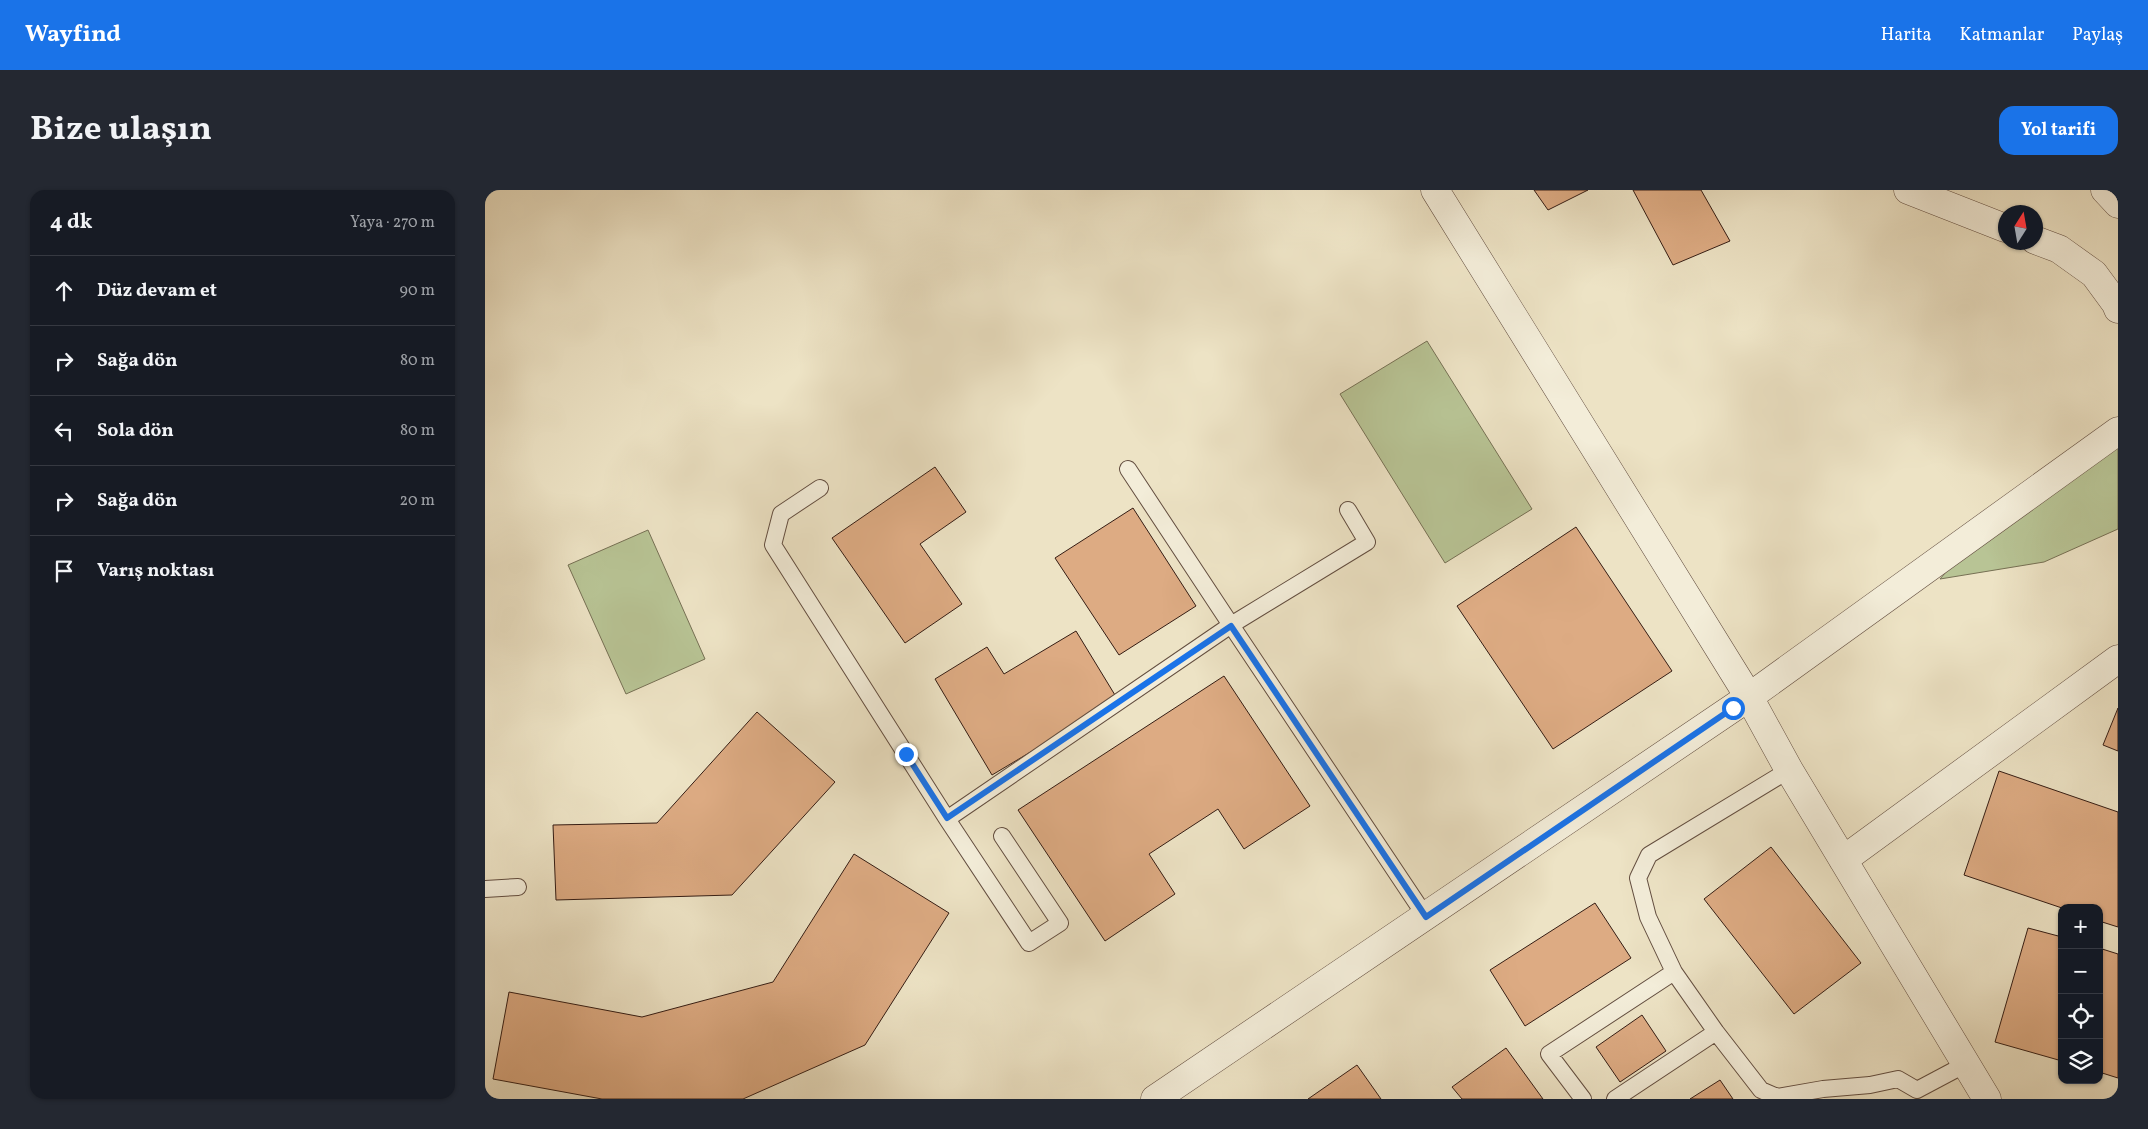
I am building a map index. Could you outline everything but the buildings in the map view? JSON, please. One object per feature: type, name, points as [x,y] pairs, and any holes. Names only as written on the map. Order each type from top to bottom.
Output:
[{"type":"street","points":[[1435,190],[1749,697],[1789,770],[1987,1099]]},
{"type":"street","points":[[1908,190],[1998,225]]},
{"type":"street","points":[[2105,190],[2118,204]]},
{"type":"street","points":[[2043,243],[2059,249],[2094,274],[2118,309]]},
{"type":"street","points":[[1155,1099],[1749,697],[2118,431]]},
{"type":"street","points":[[1843,860],[2118,660]]},
{"type":"lane","points":[[1128,469],[1426,917]]},
{"type":"lane","points":[[820,488],[781,514],[773,545],[1029,943],[1060,924],[1002,836]]},
{"type":"lane","points":[[947,818],[1231,626],[1367,542],[1348,510]]},
{"type":"lane","points":[[1789,770],[1649,856],[1638,878],[1647,917],[1674,972],[1715,1032],[1761,1090],[1777,1098],[1823,1089],[1871,1085],[1898,1079],[1917,1090],[1966,1064]]},
{"type":"lane","points":[[485,889],[518,888]]},
{"type":"lane","points":[[1583,1099],[1549,1054],[1674,972]]},
{"type":"lane","points":[[1615,1099],[1715,1032]]},
{"type":"green space","points":[[1427,341],[1532,509],[1445,563],[1340,394]]},
{"type":"green space","points":[[2118,446],[2118,529],[2044,562],[1940,579],[1958,558]]},
{"type":"green space","points":[[648,530],[705,659],[626,694],[568,565]]},
{"type":"route","points":[[906,754],[947,818],[1231,626],[1426,917],[1733,708]]}]
